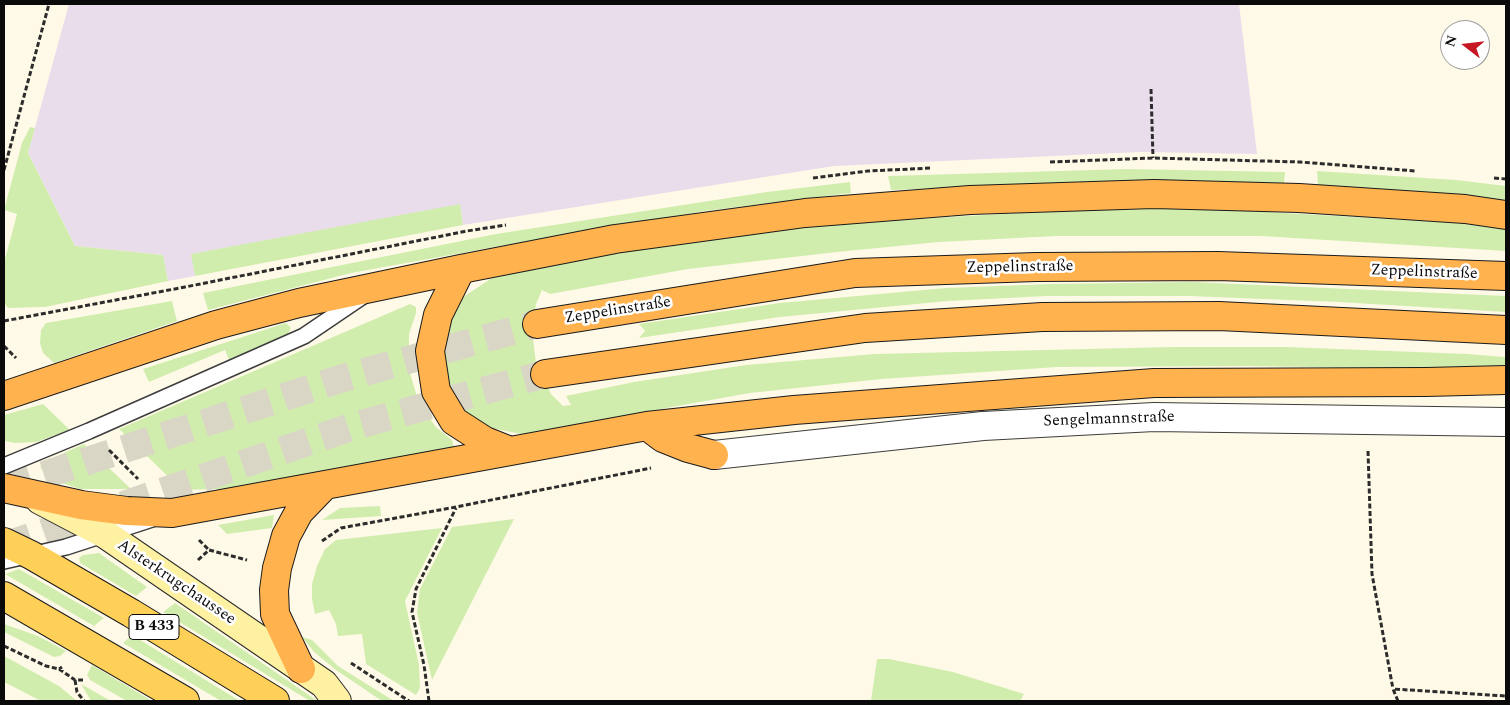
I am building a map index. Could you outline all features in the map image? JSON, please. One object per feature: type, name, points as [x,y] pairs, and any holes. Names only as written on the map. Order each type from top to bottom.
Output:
[{"type":"highway","points":[[12,388],[216,325],[298,303],[615,239],[786,215],[871,206],[970,200],[1154,194],[1260,197],[1465,209],[1506,215]]},
{"type":"highway","name":"Zeppelinstraße","points":[[537,324],[854,273],[1036,267],[1218,266],[1506,276]]},
{"type":"highway","points":[[461,269],[438,315],[430,352],[436,391],[454,421],[485,442],[510,451]]},
{"type":"highway","points":[[544,374],[865,328],[1042,318],[1219,316],[1506,330]]},
{"type":"highway","points":[[11,487],[99,507],[127,511],[172,513],[647,426],[794,410],[1154,383],[1506,380]]},
{"type":"highway","points":[[647,426],[663,438],[688,448],[714,455]]},
{"type":"highway","points":[[301,669],[275,614],[274,590],[277,568],[286,536],[299,512],[325,485]]},
{"type":"main road","name":"Alsterkrugchaussee","points":[[11,487],[105,534],[324,684],[337,701]]},
{"type":"main road","name":"B 433","points":[[4,542],[31,555],[131,613],[275,701]]},
{"type":"main road","points":[[4,596],[185,701]]},
{"type":"street","name":"Sengelmannstraße","points":[[714,455],[984,426],[1145,418],[1506,422]]},
{"type":"lane","points":[[4,466],[90,431],[304,336],[377,287]]},
{"type":"lane","points":[[4,561],[66,547],[172,513]]},
{"type":"path","points":[[4,170],[49,4]]},
{"type":"path","points":[[1151,89],[1152,158]]},
{"type":"path","points":[[1367,420],[1372,574],[1393,689],[1398,701]]},
{"type":"path","points":[[104,445],[142,482]]},
{"type":"path","points":[[318,547],[322,541],[341,528],[456,507],[657,466]]},
{"type":"path","points":[[429,701],[424,665],[412,612],[416,588],[456,507]]},
{"type":"path","points":[[195,562],[209,550],[256,562]]},
{"type":"path","points":[[4,646],[46,666],[59,669],[75,680],[77,692],[84,701]]},
{"type":"path","points":[[344,659],[409,701]]},
{"type":"path","points":[[59,669],[67,664]]},
{"type":"path","points":[[1393,689],[1506,696]]},
{"type":"shaded area","points":[[69,4],[1239,4],[1257,154],[1141,152],[834,166],[463,225],[460,205],[192,254],[195,276],[168,281],[163,255],[75,246],[28,153]]},
{"type":"green space","points":[[30,127],[35,128],[28,153],[75,246],[163,255],[168,281],[45,307],[8,308],[4,303],[4,263],[17,214],[4,210],[22,143]]},
{"type":"green space","points":[[1127,169],[1285,172],[1284,183],[1127,181],[891,190],[888,176]]},
{"type":"green space","points":[[1317,171],[1456,180],[1506,186],[1506,202],[1318,185]]},
{"type":"green space","points":[[850,182],[851,193],[705,211],[351,273],[208,310],[203,293],[496,234],[767,192]]},
{"type":"green space","points":[[460,204],[463,225],[195,276],[191,254]]},
{"type":"green space","points":[[1197,208],[1458,223],[1506,229],[1506,251],[1261,236],[1056,236],[939,242],[688,269],[550,294],[542,290],[536,304],[532,331],[536,363],[551,394],[563,406],[571,405],[566,396],[634,382],[746,365],[874,354],[1172,347],[1287,347],[1506,357],[1506,370],[1249,366],[1057,367],[882,379],[750,393],[522,434],[485,427],[462,409],[447,383],[442,356],[445,327],[460,299],[492,278],[550,264],[677,243],[814,225],[1054,211]]},
{"type":"green space","points":[[1192,282],[1506,296],[1506,312],[1338,302],[1189,296],[1047,296],[948,301],[780,317],[639,338],[645,331],[639,324],[780,303],[946,288]]},
{"type":"green space","points":[[172,301],[177,321],[54,363],[43,353],[40,343],[41,330],[46,323]]},
{"type":"green space","points":[[410,304],[416,307],[416,313],[409,334],[409,369],[419,404],[436,427],[452,440],[454,447],[449,452],[252,488],[182,490],[119,429]]},
{"type":"green space","points":[[286,323],[291,328],[288,334],[229,360],[225,350],[149,382],[143,369]]},
{"type":"green space","points":[[43,404],[70,430],[36,442],[15,443],[4,441],[4,415]]},
{"type":"green space","points":[[84,444],[131,489],[80,489],[59,482],[45,473],[40,467],[44,462]]},
{"type":"green space","points":[[380,506],[381,516],[322,520],[340,508]]},
{"type":"green space","points":[[274,515],[272,528],[227,534],[218,525]]},
{"type":"green space","points":[[514,519],[432,680],[417,613],[420,589],[452,527]]},
{"type":"green space","points":[[442,528],[405,601],[419,665],[420,688],[416,695],[366,664],[362,634],[338,636],[336,624],[329,610],[315,614],[312,584],[317,566],[325,549],[336,540]]},
{"type":"green space","points":[[99,553],[147,587],[136,596],[80,563],[79,558],[83,555]]},
{"type":"green space","points":[[19,569],[104,618],[94,626],[5,574]]},
{"type":"green space","points":[[175,603],[316,700],[310,701],[163,612]]},
{"type":"green space","points":[[4,624],[38,636],[66,651],[60,656],[54,657],[4,632]]},
{"type":"green space","points":[[132,635],[240,701],[221,701],[123,643]]},
{"type":"green space","points":[[302,637],[312,640],[338,666],[394,701],[382,701],[336,670],[314,652]]},
{"type":"green space","points":[[4,656],[59,686],[77,701],[41,701],[4,682]]},
{"type":"green space","points":[[877,659],[889,659],[953,672],[1024,694],[1020,701],[871,701]]},
{"type":"green space","points":[[92,665],[152,701],[127,701],[90,680],[87,675]]},
{"type":"green space","points":[[81,684],[111,701],[91,701]]},
{"type":"tunnel","points":[[4,488],[340,379],[537,324]]},
{"type":"tunnel","points":[[4,546],[354,426],[545,374]]}]
